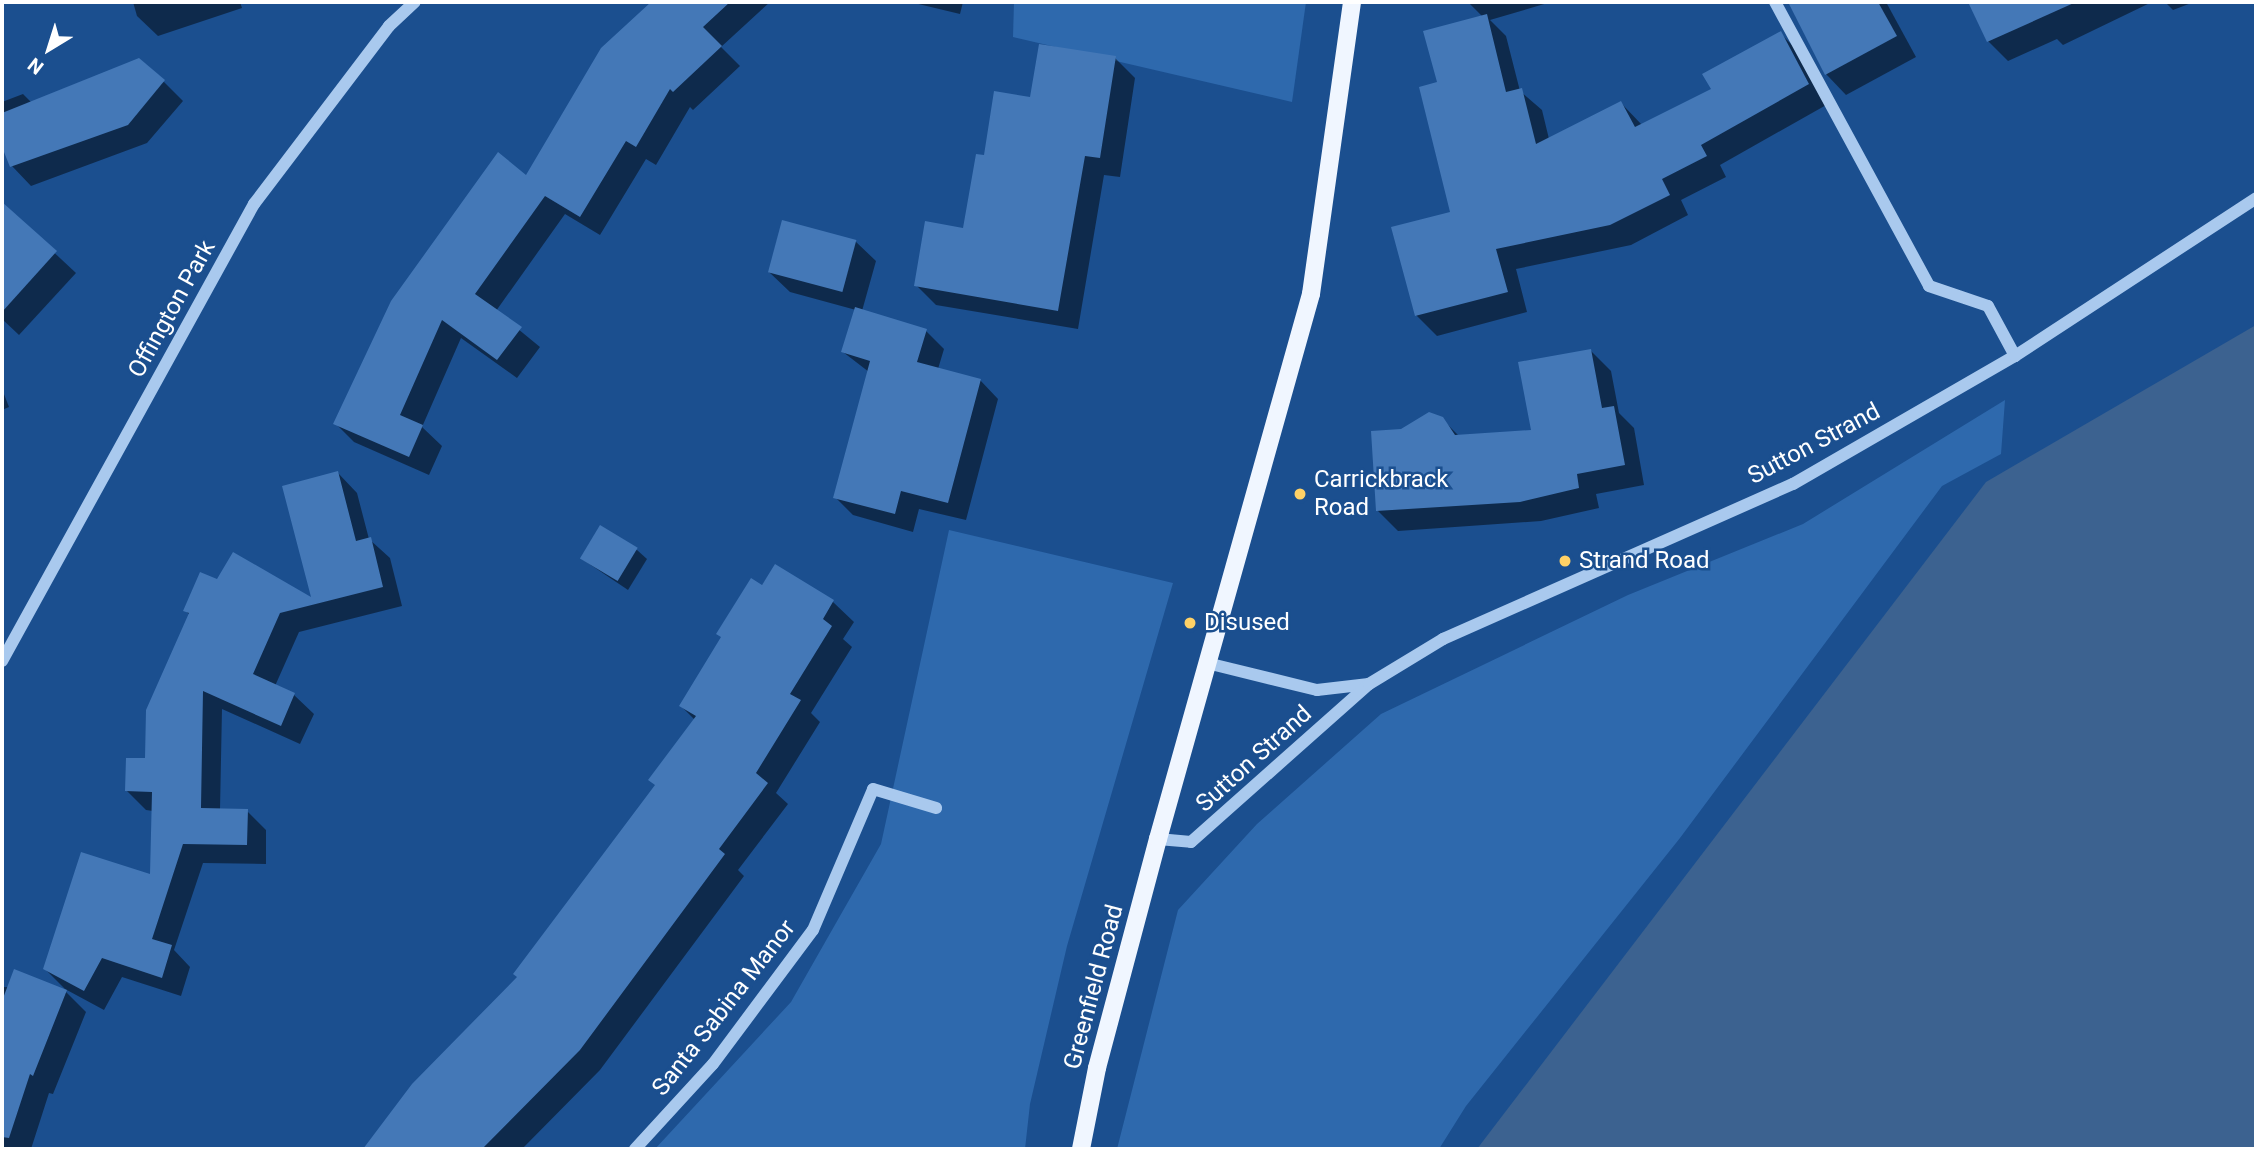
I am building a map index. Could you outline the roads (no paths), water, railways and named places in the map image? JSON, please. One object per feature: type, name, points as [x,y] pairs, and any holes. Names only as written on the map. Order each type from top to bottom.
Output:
[{"type":"main road","points":[[1158,839],[1211,664],[1311,294],[1352,2]]},
{"type":"main road","name":"Greenfield Road","points":[[1081,1149],[1097,1068],[1158,839]]},
{"type":"street","name":"Offington Park","points":[[2,662],[254,204],[389,26],[415,2]]},
{"type":"street","points":[[1775,2],[1929,286],[1988,306],[2015,356]]},
{"type":"street","name":"Sutton Strand","points":[[1158,839],[1191,842],[1369,684],[1443,639],[1793,484],[2015,356],[2256,198]]},
{"type":"street","name":"Sutton Strand","points":[[1211,664],[1317,690],[1369,684]]},
{"type":"street","name":"Santa Sabina Manor","points":[[635,1149],[713,1064],[813,930],[873,789],[936,808]]},
{"type":"place","name":"Carrickbrack Road","points":[[1300,494]]},
{"type":"place","name":"Strand Road","points":[[1565,561]]},
{"type":"place","name":"Disused","points":[[1190,623]]}]
